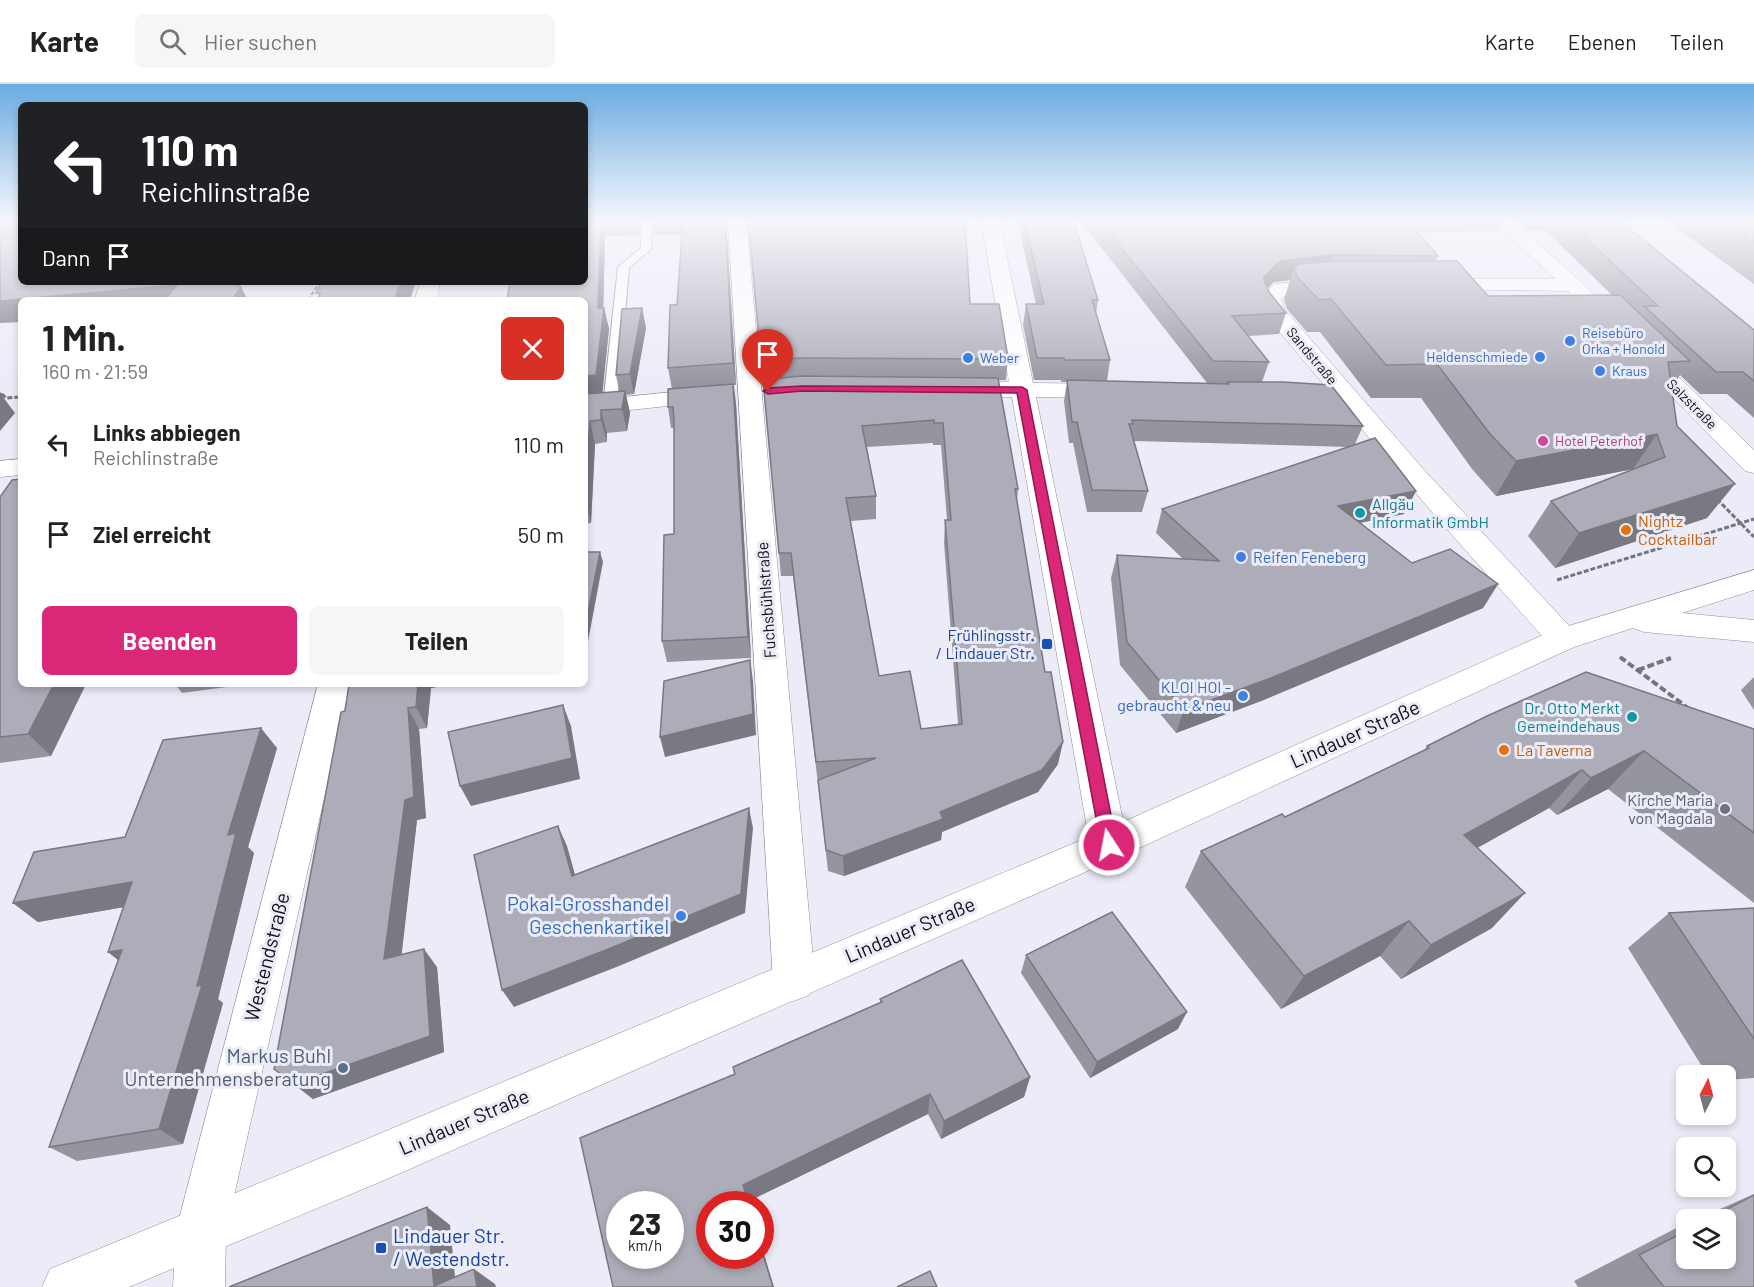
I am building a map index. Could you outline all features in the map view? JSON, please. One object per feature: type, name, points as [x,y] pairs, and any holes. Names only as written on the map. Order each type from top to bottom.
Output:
[{"type":"street","name":"Fuchsbühlstraße","points":[[745,275],[761,391],[794,981]]},
{"type":"street","points":[[1001,275],[1109,845]]},
{"type":"street","name":"Salzstraße","points":[[1562,275],[1754,465]]},
{"type":"street","name":"Sandstraße","points":[[1347,284],[1282,288],[1270,298],[1275,312],[1518,592],[1574,635]]},
{"type":"street","points":[[1416,285],[1573,285]]},
{"type":"street","points":[[929,389],[1129,391]]},
{"type":"street","points":[[588,408],[761,391]]},
{"type":"street","points":[[1273,393],[1345,394]]},
{"type":"street","points":[[0,470],[18,467]]},
{"type":"street","name":"Lindauer Straße","points":[[68,1287],[370,1162],[1109,845],[1574,635],[1754,580]]},
{"type":"street","points":[[1624,619],[1754,631]]},
{"type":"street","name":"Westendstraße","points":[[199,1287],[201,1231],[333,687]]},
{"type":"lane","points":[[610,405],[623,275]]},
{"type":"path","points":[[0,393],[6,398],[18,397]]},
{"type":"path","points":[[1710,493],[1754,537]]},
{"type":"path","points":[[1518,592],[1754,519]]},
{"type":"path","points":[[1574,635],[1689,708]]},
{"type":"building","points":[[0,275],[18,275],[18,285],[177,285],[44,297],[18,297],[18,299],[0,301]]},
{"type":"building","points":[[588,275],[599,275],[598,308],[604,308],[596,375],[588,376],[588,297],[508,297],[510,285],[588,285]]},
{"type":"building","points":[[679,275],[728,275],[733,363],[668,368],[670,305],[677,305]]},
{"type":"building","points":[[753,275],[968,275],[970,304],[999,304],[1008,358],[800,358],[761,360]]},
{"type":"building","points":[[1037,275],[1090,275],[1098,300],[1092,300],[1110,360],[1037,358],[1026,304],[1044,304]]},
{"type":"building","points":[[1143,275],[1266,275],[1263,278],[1269,292],[1286,313],[1232,316],[1269,362],[1213,361]]},
{"type":"building","points":[[1296,275],[1470,275],[1488,296],[1620,295],[1690,361],[1668,362],[1677,426],[1735,484],[1579,533],[1551,501],[1665,457],[1657,434],[1516,461],[1490,434],[1437,364],[1386,365],[1331,299],[1319,300]]},
{"type":"building","points":[[1625,275],[1687,275],[1754,330],[1754,381],[1743,372],[1716,372],[1644,306],[1658,306]]},
{"type":"building","points":[[177,285],[237,285],[241,287],[234,297],[167,297]]},
{"type":"building","points":[[320,285],[400,285],[395,297],[319,297],[320,293],[316,293]]},
{"type":"building","points":[[642,308],[630,374],[616,375],[622,309]]},
{"type":"building","points":[[801,376],[998,378],[1018,489],[1015,489],[1045,672],[1051,672],[1063,742],[1042,770],[940,812],[943,819],[843,856],[826,850],[818,780],[876,758],[816,762],[791,553],[779,553],[763,380]],"holes":[[[934,420],[934,423],[943,423],[951,520],[945,520],[962,724],[921,729],[910,671],[879,676],[846,498],[876,496],[862,426]]]},
{"type":"building","points":[[1067,380],[1229,384],[1228,382],[1283,382],[1331,385],[1363,426],[1132,420],[1133,424],[1129,424],[1148,491],[1092,490],[1077,422],[1072,422]]},
{"type":"building","points":[[733,384],[748,637],[662,641],[664,535],[674,534],[674,422],[673,407],[668,407],[668,389]]},
{"type":"building","points":[[625,391],[622,409],[601,410],[601,420],[590,421],[588,449],[588,394]]},
{"type":"building","points":[[1375,438],[1416,491],[1338,506],[1412,563],[1450,549],[1498,584],[1271,678],[1184,710],[1127,642],[1117,555],[1219,561],[1162,509]]},
{"type":"building","points":[[18,479],[18,687],[52,687],[28,734],[0,737],[0,497],[12,480]]},
{"type":"building","points":[[588,552],[600,552],[588,613]]},
{"type":"building","points":[[750,660],[753,714],[660,737],[664,681]]},
{"type":"building","points":[[1586,672],[1754,729],[1754,833],[1644,751],[1591,778],[1582,770],[1464,835],[1525,893],[1431,945],[1409,921],[1304,976],[1201,851],[1282,814],[1285,817],[1429,748],[1427,746],[1487,716]]},
{"type":"building","points":[[349,687],[418,687],[416,707],[408,708],[414,797],[405,800],[384,959],[424,949],[430,1036],[294,1084],[274,1069],[341,712],[345,711]]},
{"type":"building","points":[[563,705],[572,758],[460,786],[448,732]]},
{"type":"building","points":[[261,728],[228,835],[236,833],[197,986],[202,985],[159,1129],[49,1147],[122,950],[108,952],[132,882],[13,903],[34,852],[125,837],[163,740]]},
{"type":"building","points":[[749,808],[741,894],[502,990],[474,855],[558,826],[572,876]]},
{"type":"building","points":[[1754,908],[1754,1039],[1669,913]]},
{"type":"building","points":[[1112,912],[1187,1012],[1097,1062],[1026,955]]},
{"type":"building","points":[[962,960],[1030,1077],[944,1121],[930,1094],[743,1185],[745,1191],[696,1191],[696,1269],[767,1269],[773,1287],[613,1287],[609,1269],[684,1269],[684,1191],[606,1191],[606,1255],[580,1138],[735,1074],[733,1067],[882,1002],[880,999]]},
{"type":"building","points":[[1754,1195],[1754,1287],[1664,1287],[1639,1255],[1676,1236],[1676,1269],[1736,1269],[1736,1209],[1728,1209]]},
{"type":"building","points":[[427,1207],[434,1286],[474,1269],[477,1287],[229,1287]]},
{"type":"building","points":[[930,1271],[937,1287],[897,1287]]},
{"type":"place","name":"Reisebüro Orka + Honold","points":[[1570,341]]},
{"type":"place","name":"Heldenschmiede","points":[[1540,357]]},
{"type":"place","name":"Weber","points":[[968,358]]},
{"type":"place","name":"Kraus","points":[[1600,371]]},
{"type":"place","name":"Hotel Peterhof","points":[[1543,441]]},
{"type":"place","name":"Allgäu Informatik GmbH","points":[[1360,513]]},
{"type":"place","name":"Nightz Cocktailbar","points":[[1626,530]]},
{"type":"place","name":"Reifen Feneberg","points":[[1241,557]]},
{"type":"place","name":"Frühlingsstr. / Lindauer Str.","points":[[1047,644]]},
{"type":"place","name":"KLOI HOI - gebraucht & neu","points":[[1243,696]]},
{"type":"place","name":"Dr. Otto Merkt Gemeindehaus","points":[[1632,717]]},
{"type":"place","name":"La Taverna","points":[[1504,750]]},
{"type":"place","name":"Kirche Maria von Magdala","points":[[1725,809]]},
{"type":"place","name":"Pokal-Grosshandel Geschenkartikel","points":[[681,916]]},
{"type":"place","name":"Markus Buhl Unternehmensberatung","points":[[343,1068]]},
{"type":"place","name":"Lindauer Str. / Westendstr.","points":[[381,1248]]},
{"type":"route","points":[[768,391],[802,388],[1022,390],[1109,845]]}]
